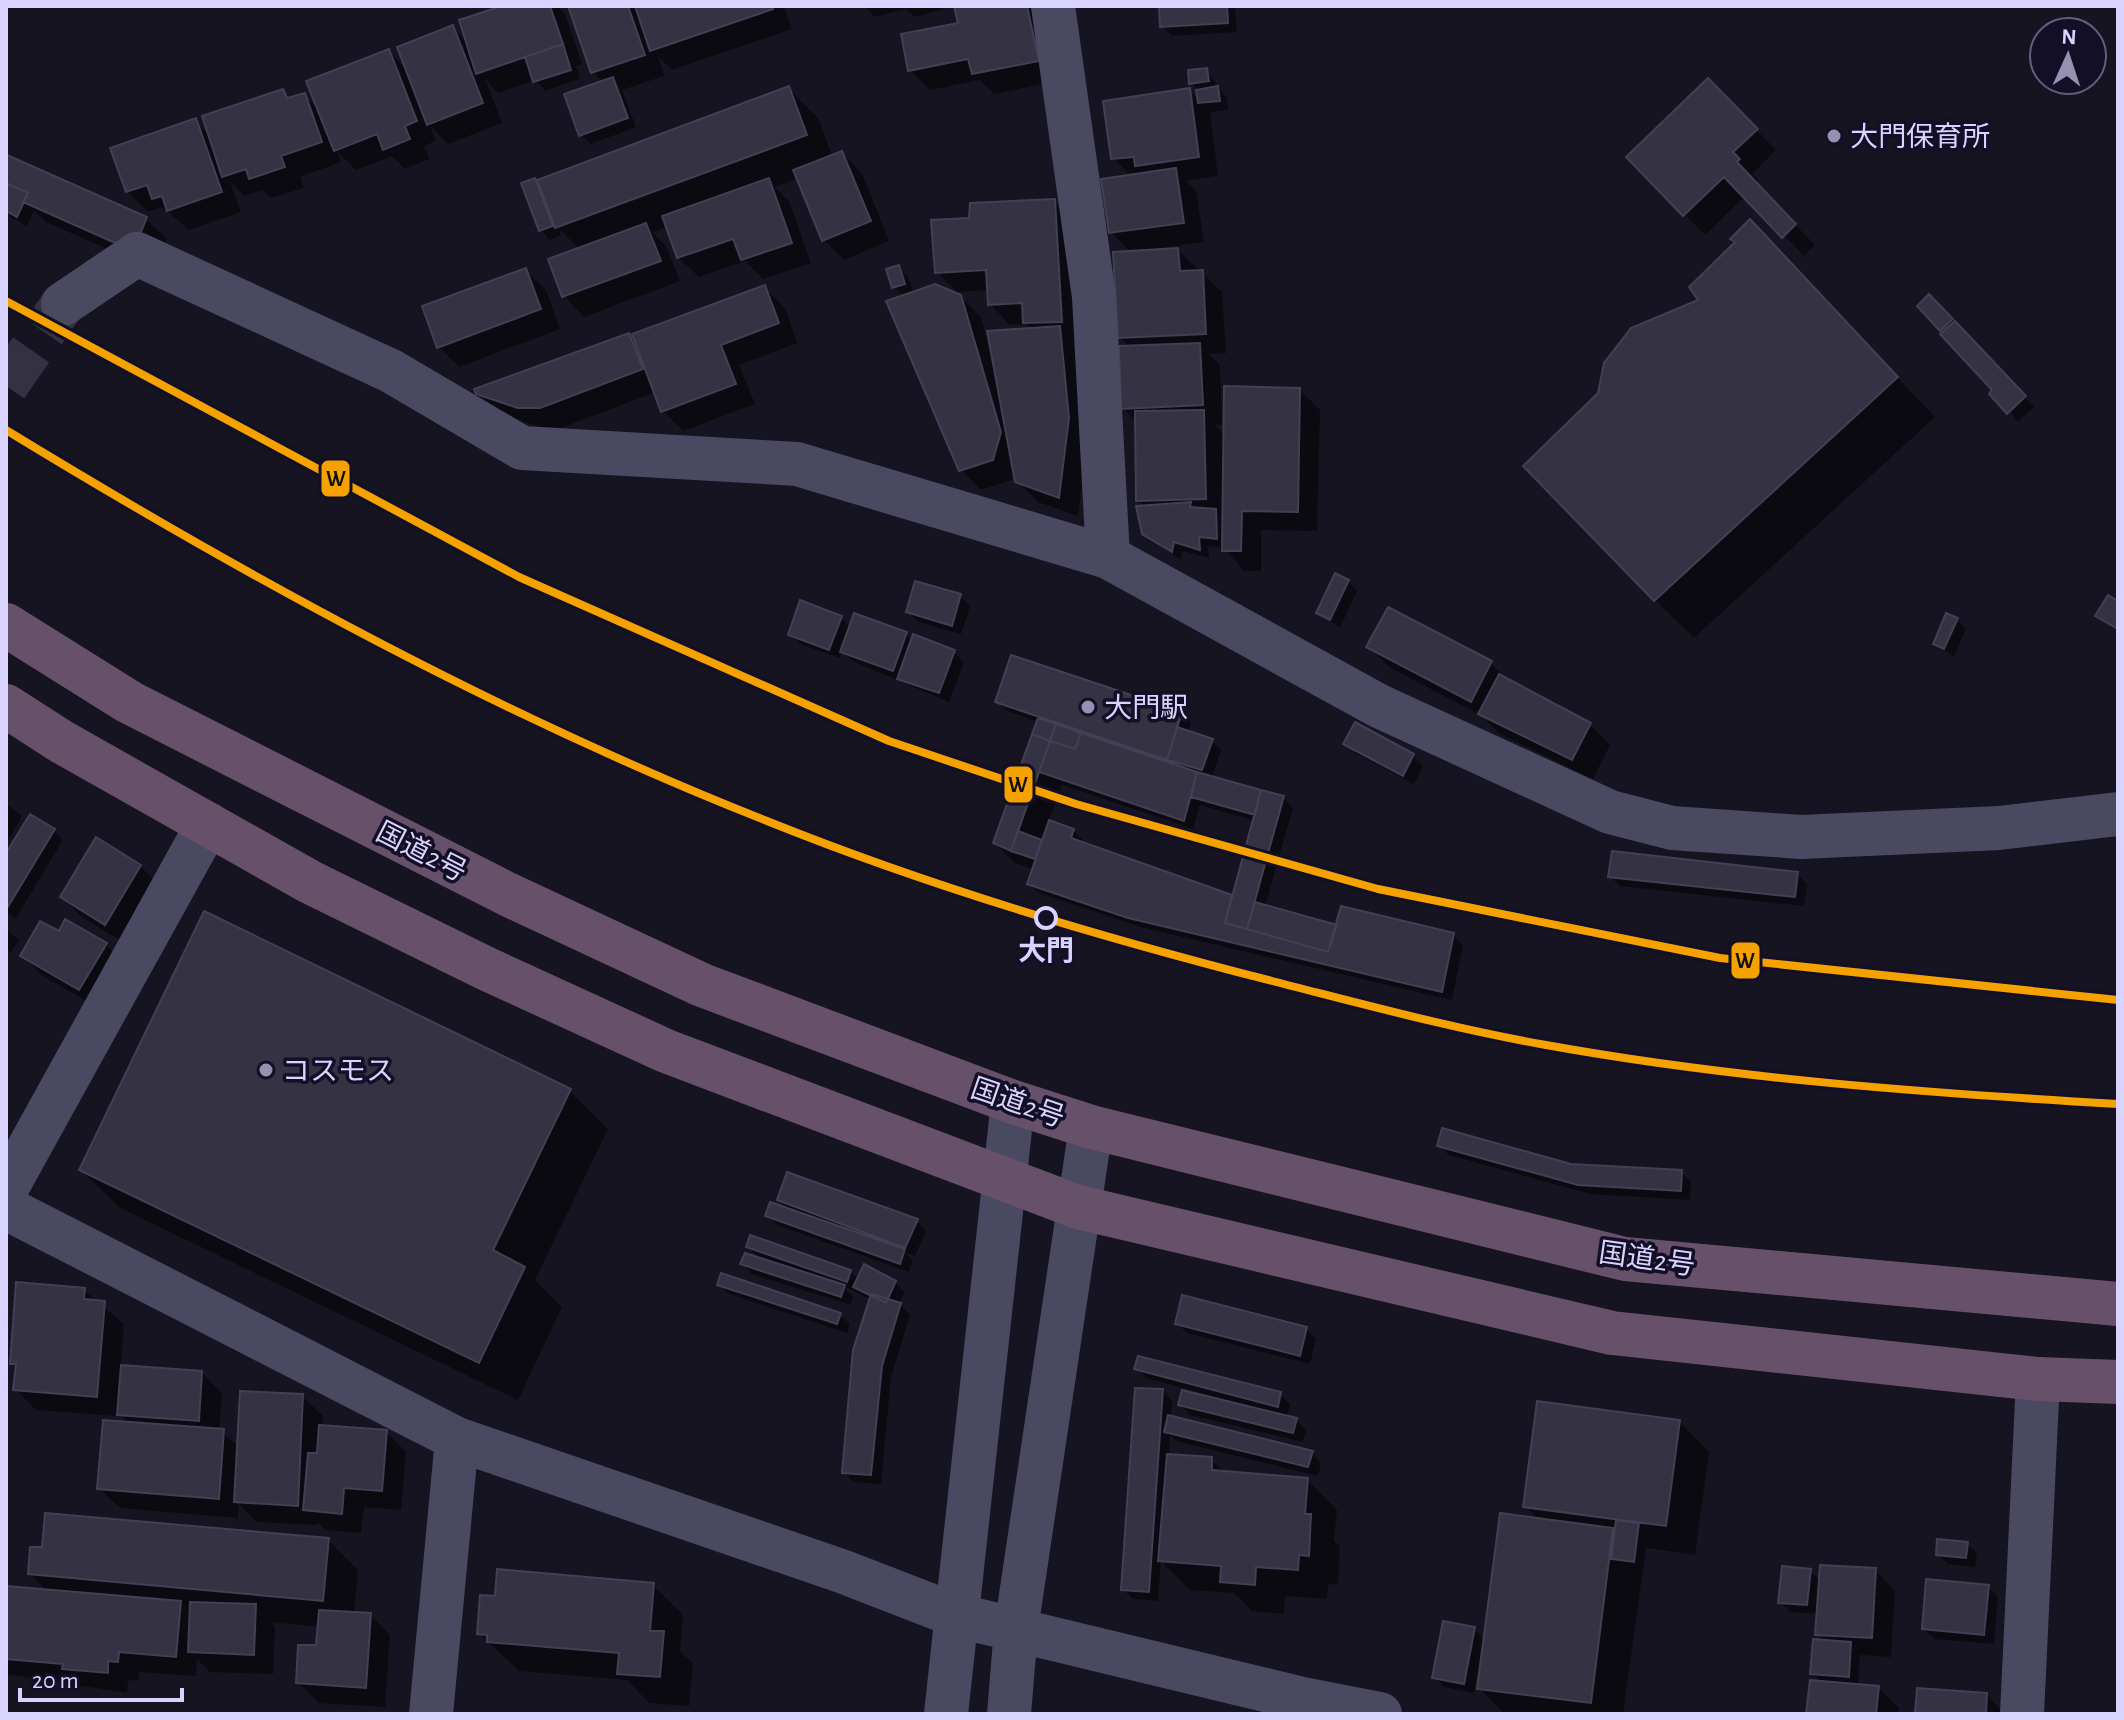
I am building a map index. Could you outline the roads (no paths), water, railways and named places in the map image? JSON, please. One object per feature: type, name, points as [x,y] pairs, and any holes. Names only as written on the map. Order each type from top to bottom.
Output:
[{"type":"highway","name":"国道2号","points":[[6,625],[129,702],[507,894],[702,985],[1013,1102],[1091,1127],[1625,1259],[2118,1304]]},
{"type":"highway","points":[[6,706],[62,742],[324,888],[666,1051],[1007,1183],[1078,1207],[1612,1333],[2038,1379],[2118,1382]]},
{"type":"street","points":[[1053,6],[1094,297],[1108,557]]},
{"type":"street","points":[[63,304],[137,254],[391,371],[522,448],[797,464],[1108,557],[1379,706],[1610,812],[1672,828],[1801,837],[1999,828],[2118,814]]},
{"type":"street","points":[[6,1189],[208,824]]},
{"type":"street","points":[[946,1714],[1007,1183],[1013,1102]]},
{"type":"street","points":[[1009,1714],[1016,1629],[1091,1127]]},
{"type":"street","points":[[6,1208],[457,1439],[844,1572],[955,1615],[1298,1698],[1380,1714]]},
{"type":"street","points":[[2022,1714],[2038,1379]]},
{"type":"street","points":[[431,1714],[457,1439]]},
{"type":"tunnel","points":[[6,386],[63,304]]},
{"type":"place","name":"大門保育所","points":[[1834,136]]},
{"type":"place","name":"大門駅","points":[[1088,707]]},
{"type":"place","name":"大門","points":[[1046,918]]},
{"type":"place","name":"コスモス","points":[[266,1070]]}]
